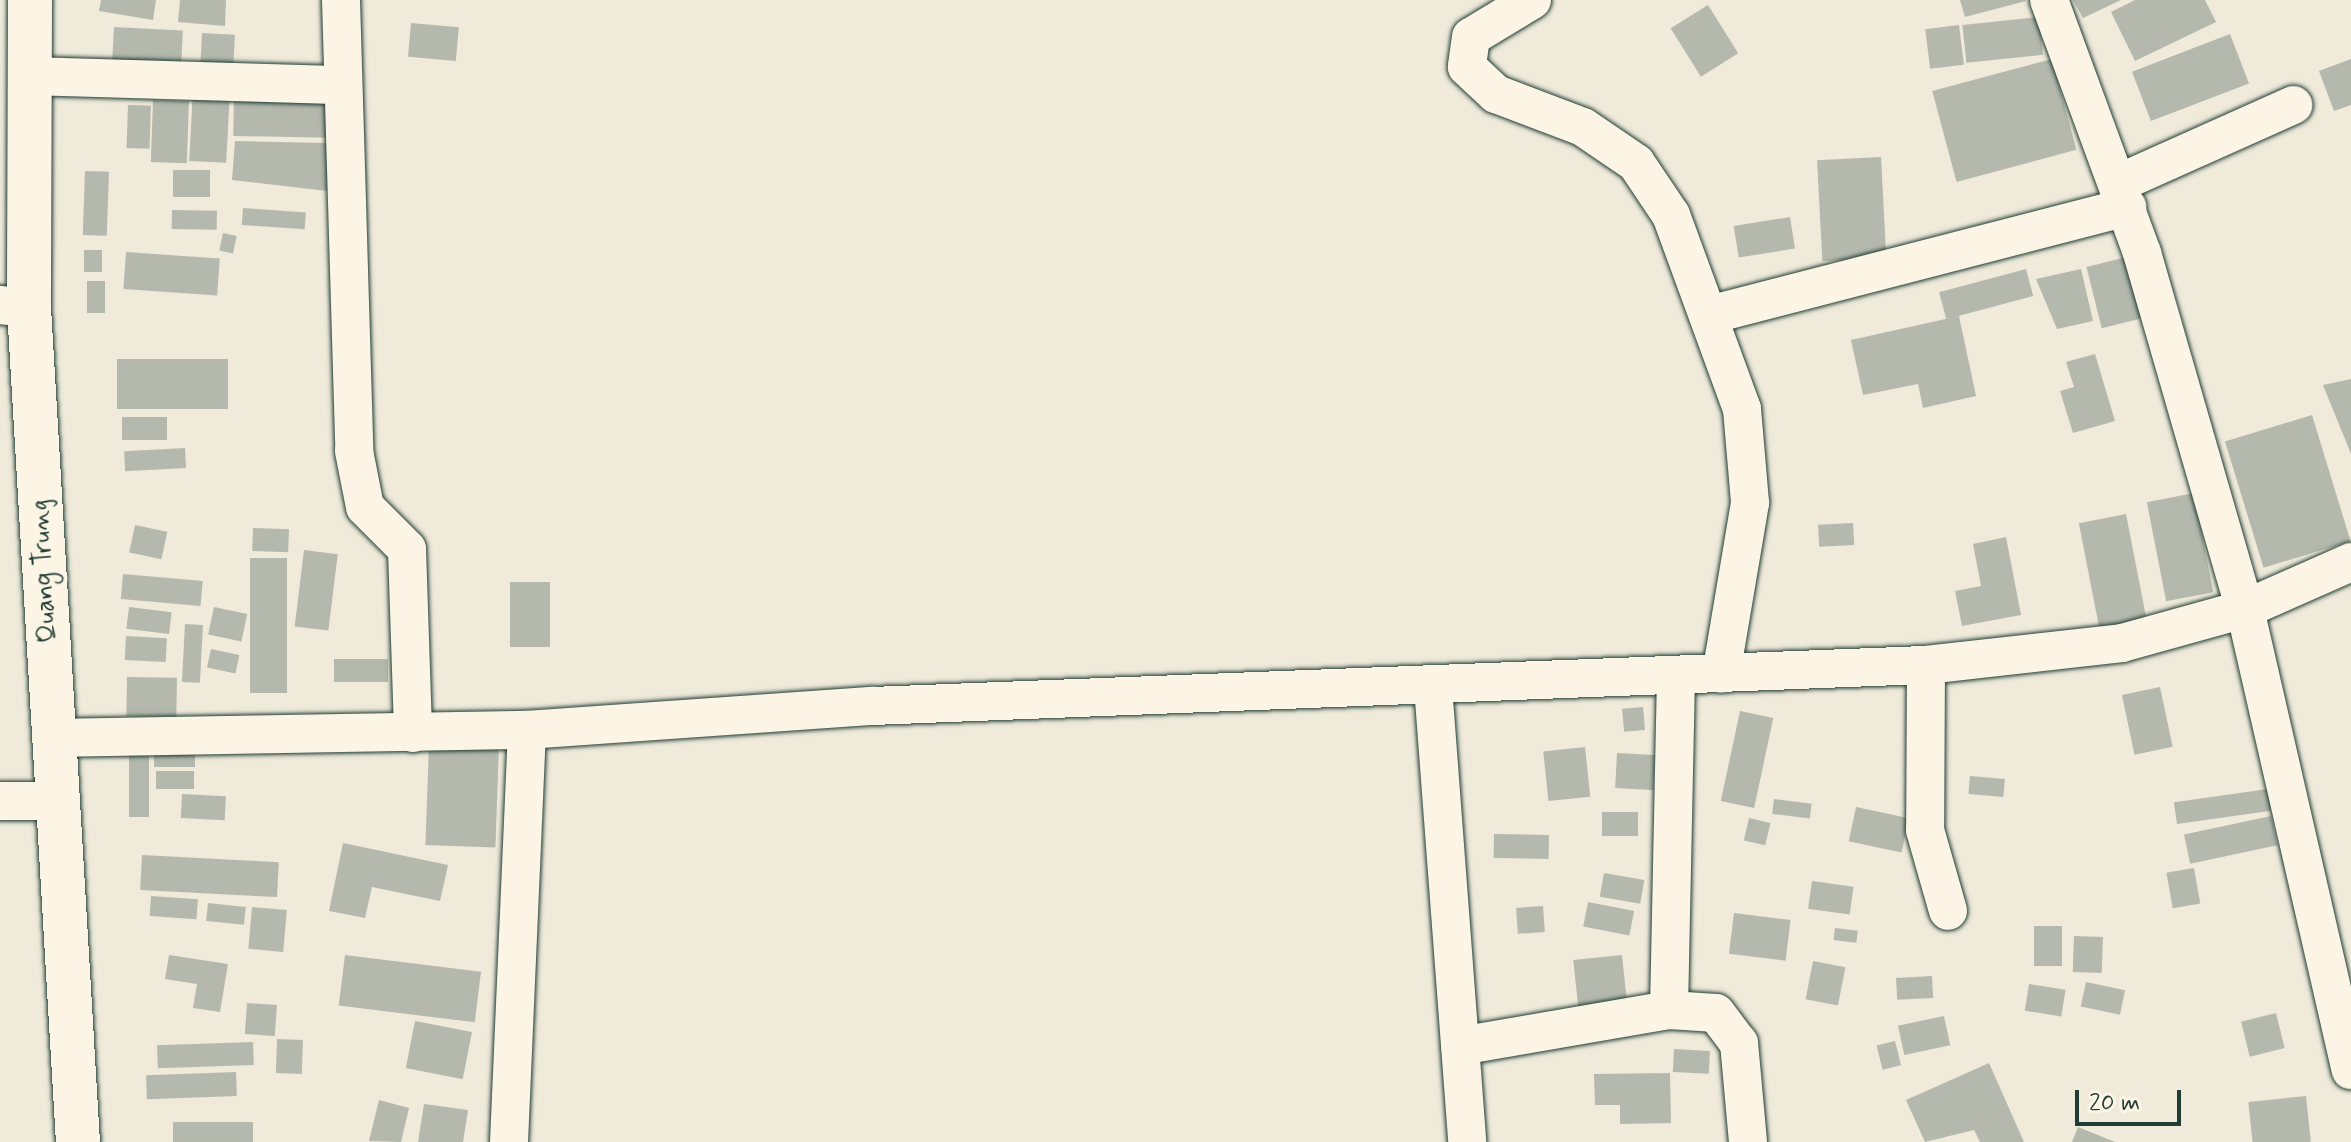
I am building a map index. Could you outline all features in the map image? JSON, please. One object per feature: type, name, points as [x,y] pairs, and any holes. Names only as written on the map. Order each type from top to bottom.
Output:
[{"type":"main road","name":"Quang Trung","points":[[30,0],[31,76],[15,306],[55,738],[78,1142]]},
{"type":"street","points":[[341,0],[354,451],[365,507],[407,549],[413,733]]},
{"type":"street","points":[[1532,0],[1471,37],[1467,67],[1496,94],[1583,127],[1636,163],[1671,215],[1713,314],[1749,460],[1745,555],[1721,674]]},
{"type":"street","points":[[2049,0],[2123,195],[2245,609],[2351,1070]]},
{"type":"street","points":[[31,76],[342,85]]},
{"type":"street","points":[[1713,314],[2123,195],[2293,105]]},
{"type":"street","points":[[55,738],[527,730],[872,706],[1926,665],[2086,650],[2245,609],[2351,562]]},
{"type":"street","points":[[1926,665],[1925,830],[1948,911]]},
{"type":"street","points":[[1669,1010],[1676,677]]},
{"type":"street","points":[[1433,686],[1467,1142]]},
{"type":"street","points":[[509,1142],[527,730]]},
{"type":"street","points":[[0,801],[57,801]]},
{"type":"street","points":[[1460,1046],[1669,1010],[1716,1013],[1732,1025],[1748,1142]]},
{"type":"building","points":[[101,0],[156,0],[153,20],[99,11]]},
{"type":"building","points":[[180,0],[226,0],[225,26],[178,22]]},
{"type":"building","points":[[1960,0],[2026,0],[2026,1],[1965,17]]},
{"type":"building","points":[[2073,0],[2121,0],[2083,18]]},
{"type":"building","points":[[2135,0],[2205,0],[2216,22],[2135,61],[2111,12]]},
{"type":"building","points":[[1708,5],[1738,53],[1701,77],[1671,28]]},
{"type":"building","points":[[2039,17],[2043,55],[1966,63],[1962,25]]},
{"type":"building","points":[[411,23],[459,27],[456,61],[408,57]]},
{"type":"building","points":[[1959,25],[1964,65],[1930,69],[1925,29]]},
{"type":"building","points":[[114,27],[183,31],[181,67],[112,63]]},
{"type":"building","points":[[202,33],[235,35],[233,70],[200,68]]},
{"type":"building","points":[[2230,34],[2249,83],[2151,121],[2132,72]]},
{"type":"building","points":[[2052,59],[2076,150],[1957,182],[1932,91]]},
{"type":"building","points":[[2351,59],[2351,105],[2334,111],[2319,71]]},
{"type":"building","points":[[193,89],[230,91],[226,163],[189,161]]},
{"type":"building","points":[[234,94],[328,96],[327,138],[233,136]]},
{"type":"building","points":[[153,100],[189,101],[187,163],[151,162]]},
{"type":"building","points":[[128,105],[151,106],[149,149],[126,148]]},
{"type":"building","points":[[235,141],[329,143],[327,191],[232,180]]},
{"type":"building","points":[[1881,157],[1886,258],[1822,261],[1817,160]]},
{"type":"building","points":[[173,170],[210,170],[210,197],[173,197]]},
{"type":"building","points":[[85,171],[109,172],[107,236],[83,235]]},
{"type":"building","points":[[243,208],[306,212],[305,229],[242,225]]},
{"type":"building","points":[[172,210],[217,211],[217,230],[172,229]]},
{"type":"building","points":[[1790,217],[1795,249],[1739,258],[1734,226]]},
{"type":"building","points":[[223,233],[237,236],[233,254],[219,251]]},
{"type":"building","points":[[84,250],[102,250],[102,272],[84,272]]},
{"type":"building","points":[[126,252],[220,259],[217,295],[123,289]]},
{"type":"building","points":[[2135,255],[2150,316],[2102,328],[2086,267]]},
{"type":"building","points":[[2026,269],[2033,296],[1946,319],[1939,292]]},
{"type":"building","points":[[2081,269],[2093,321],[2057,329],[2036,279]]},
{"type":"building","points":[[87,281],[105,281],[105,313],[87,313]]},
{"type":"building","points":[[1959,316],[1976,396],[1923,408],[1918,384],[1863,395],[1851,340]]},
{"type":"building","points":[[2095,354],[2115,421],[2073,433],[2060,391],[2074,387],[2066,362]]},
{"type":"building","points":[[117,359],[228,359],[228,409],[117,409]]},
{"type":"building","points":[[2351,379],[2351,454],[2323,385]]},
{"type":"building","points":[[2312,415],[2351,541],[2264,568],[2225,442]]},
{"type":"building","points":[[122,417],[167,417],[167,440],[122,440]]},
{"type":"building","points":[[185,448],[186,468],[125,471],[124,451]]},
{"type":"building","points":[[2194,493],[2213,592],[2166,601],[2147,502]]},
{"type":"building","points":[[2126,514],[2147,621],[2100,630],[2079,523]]},
{"type":"building","points":[[1853,523],[1854,545],[1819,547],[1818,525]]},
{"type":"building","points":[[135,525],[167,532],[161,559],[129,552]]},
{"type":"building","points":[[253,528],[289,529],[288,552],[252,551]]},
{"type":"building","points":[[2006,537],[2021,615],[1962,626],[1955,591],[1981,586],[1973,544]]},
{"type":"building","points":[[304,550],[338,554],[328,631],[295,626]]},
{"type":"building","points":[[250,558],[287,558],[287,693],[250,693]]},
{"type":"building","points":[[123,574],[203,581],[201,606],[121,599]]},
{"type":"building","points":[[510,582],[550,582],[550,647],[510,647]]},
{"type":"building","points":[[129,607],[172,612],[169,634],[126,629]]},
{"type":"building","points":[[214,607],[247,614],[241,641],[208,634]]},
{"type":"building","points":[[185,624],[203,625],[200,683],[182,682]]},
{"type":"building","points":[[126,636],[167,638],[166,662],[125,660]]},
{"type":"building","points":[[211,649],[239,655],[235,674],[207,668]]},
{"type":"building","points":[[334,659],[388,659],[388,682],[334,682]]},
{"type":"building","points":[[127,677],[177,678],[176,717],[126,716]]},
{"type":"building","points":[[2160,687],[2173,747],[2135,755],[2122,695]]},
{"type":"building","points":[[1643,707],[1645,730],[1624,732],[1622,709]]},
{"type":"building","points":[[1740,711],[1773,718],[1754,808],[1721,801]]},
{"type":"building","points":[[429,743],[499,745],[495,847],[425,845]]},
{"type":"building","points":[[1585,747],[1590,797],[1548,801],[1543,751]]},
{"type":"building","points":[[154,751],[195,751],[195,767],[154,767]]},
{"type":"building","points":[[129,753],[149,753],[149,817],[129,817]]},
{"type":"building","points":[[1617,753],[1655,755],[1653,790],[1615,788]]},
{"type":"building","points":[[156,771],[194,771],[194,789],[156,789]]},
{"type":"building","points":[[1970,776],[2005,779],[2003,797],[1968,794]]},
{"type":"building","points":[[2268,789],[2271,811],[2177,824],[2174,802]]},
{"type":"building","points":[[182,794],[226,796],[225,820],[181,818]]},
{"type":"building","points":[[1774,799],[1812,804],[1810,819],[1772,814]]},
{"type":"building","points":[[1856,807],[1909,818],[1902,852],[1849,841]]},
{"type":"building","points":[[1602,812],[1638,812],[1638,836],[1602,836]]},
{"type":"building","points":[[2271,816],[2277,845],[2190,864],[2184,835]]},
{"type":"building","points":[[1749,818],[1770,823],[1765,845],[1744,840]]},
{"type":"building","points":[[1494,834],[1549,835],[1549,859],[1494,858]]},
{"type":"building","points":[[343,843],[448,865],[440,901],[372,887],[365,918],[329,911]]},
{"type":"building","points":[[142,855],[279,862],[277,897],[140,890]]},
{"type":"building","points":[[2194,868],[2200,903],[2173,908],[2166,873]]},
{"type":"building","points":[[1604,873],[1644,880],[1640,904],[1600,897]]},
{"type":"building","points":[[1812,881],[1854,887],[1850,915],[1808,909]]},
{"type":"building","points":[[151,896],[198,899],[196,919],[150,916]]},
{"type":"building","points":[[1588,902],[1634,911],[1629,936],[1583,927]]},
{"type":"building","points":[[208,903],[246,907],[244,925],[206,921]]},
{"type":"building","points":[[1543,906],[1545,932],[1518,934],[1516,908]]},
{"type":"building","points":[[252,907],[287,910],[283,952],[248,949]]},
{"type":"building","points":[[1734,913],[1791,920],[1786,961],[1729,954]]},
{"type":"building","points":[[2034,926],[2062,926],[2062,966],[2034,966]]},
{"type":"building","points":[[1835,928],[1858,931],[1856,943],[1834,940]]},
{"type":"building","points":[[2074,936],[2103,937],[2102,973],[2073,972]]},
{"type":"building","points":[[169,955],[228,964],[220,1012],[193,1008],[197,984],[165,979]]},
{"type":"building","points":[[345,955],[481,972],[475,1022],[339,1006]]},
{"type":"building","points":[[1622,955],[1627,1001],[1578,1006],[1573,960]]},
{"type":"building","points":[[1813,961],[1845,967],[1838,1006],[1806,999]]},
{"type":"building","points":[[1932,976],[1933,998],[1897,1000],[1896,978]]},
{"type":"building","points":[[2086,982],[2125,990],[2120,1015],[2081,1006]]},
{"type":"building","points":[[2029,984],[2066,990],[2061,1016],[2025,1011]]},
{"type":"building","points":[[247,1003],[277,1005],[275,1036],[245,1034]]},
{"type":"building","points":[[2276,1013],[2285,1048],[2250,1057],[2241,1022]]},
{"type":"building","points":[[1944,1016],[1950,1045],[1904,1055],[1898,1026]]},
{"type":"building","points":[[415,1021],[472,1032],[463,1079],[406,1068]]},
{"type":"building","points":[[277,1039],[303,1040],[302,1074],[276,1073]]},
{"type":"building","points":[[1895,1041],[1901,1065],[1883,1070],[1877,1046]]},
{"type":"building","points":[[253,1042],[254,1065],[158,1068],[157,1045]]},
{"type":"building","points":[[1674,1049],[1710,1051],[1709,1074],[1673,1072]]},
{"type":"building","points":[[1989,1063],[2024,1142],[1980,1142],[1974,1130],[1925,1142],[1906,1100]]},
{"type":"building","points":[[236,1072],[237,1096],[147,1099],[146,1075]]},
{"type":"building","points":[[1670,1073],[1671,1123],[1620,1124],[1620,1105],[1595,1105],[1594,1074]]},
{"type":"building","points":[[2306,1096],[2311,1142],[2253,1142],[2248,1102]]},
{"type":"building","points":[[379,1100],[409,1108],[401,1142],[369,1141]]},
{"type":"building","points":[[424,1104],[468,1110],[463,1142],[418,1142]]},
{"type":"building","points":[[173,1122],[253,1122],[253,1142],[173,1142]]},
{"type":"building","points":[[2078,1127],[2115,1142],[2072,1142]]}]
